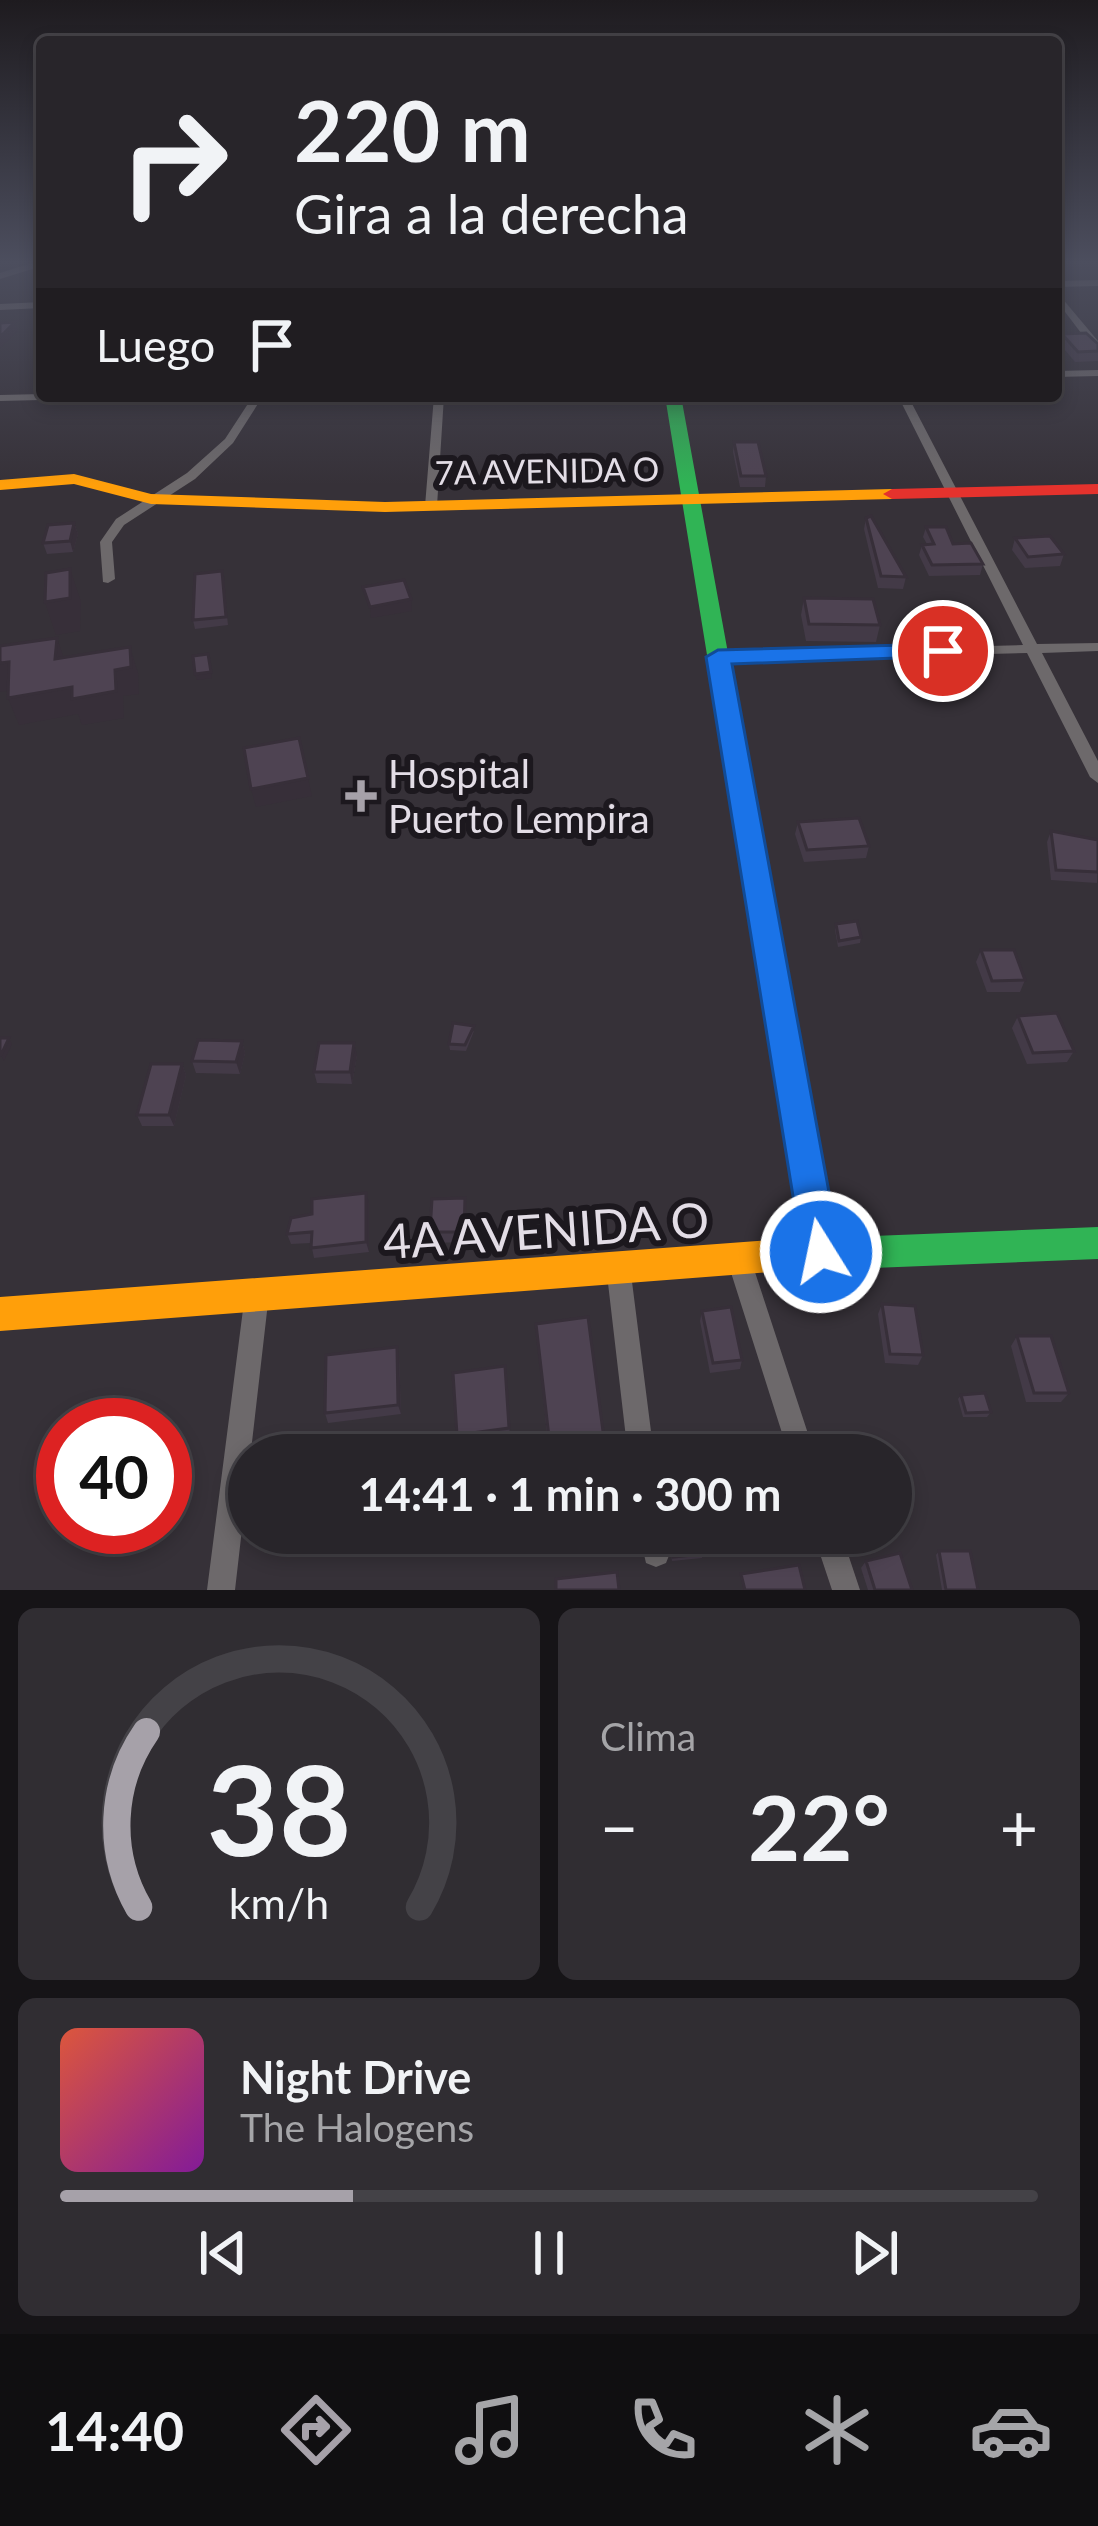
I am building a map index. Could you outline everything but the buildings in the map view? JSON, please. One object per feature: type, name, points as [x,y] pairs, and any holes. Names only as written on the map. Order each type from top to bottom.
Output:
[{"type":"street","points":[[1062,374],[1098,373]]},
{"type":"street","points":[[0,398],[36,397]]},
{"type":"street","points":[[109,579],[106,542],[120,522],[190,476],[229,441],[254,402]]},
{"type":"street","points":[[431,506],[439,402]]},
{"type":"street","points":[[674,402],[821,1252]]},
{"type":"street","points":[[906,402],[1098,778]]},
{"type":"street","name":"7A AVENIDA O","points":[[0,485],[74,479],[151,499],[431,506],[1098,490]]},
{"type":"street","points":[[718,657],[1098,647]]},
{"type":"street","name":"4A AVENIDA O","points":[[0,1314],[821,1252],[1098,1243]]},
{"type":"street","points":[[739,1260],[795,1434]]},
{"type":"street","points":[[618,1266],[638,1434]]},
{"type":"street","points":[[221,1590],[257,1294]]},
{"type":"street","points":[[834,1554],[846,1590]]},
{"type":"traffic: fast","points":[[674,402],[757,883]]},
{"type":"traffic: fast","points":[[772,1256],[1098,1243]]},
{"type":"traffic: slow","points":[[0,485],[74,479],[151,499],[385,507],[892,494]]},
{"type":"traffic: slow","points":[[757,883],[821,1252]]},
{"type":"traffic: slow","points":[[0,1314],[772,1256]]},
{"type":"traffic: jam","points":[[892,494],[1098,489]]},
{"type":"place","name":"Hospital Puerto Lempira","points":[[361,796]]},
{"type":"route","points":[[821,1252],[718,657],[943,651]]}]
